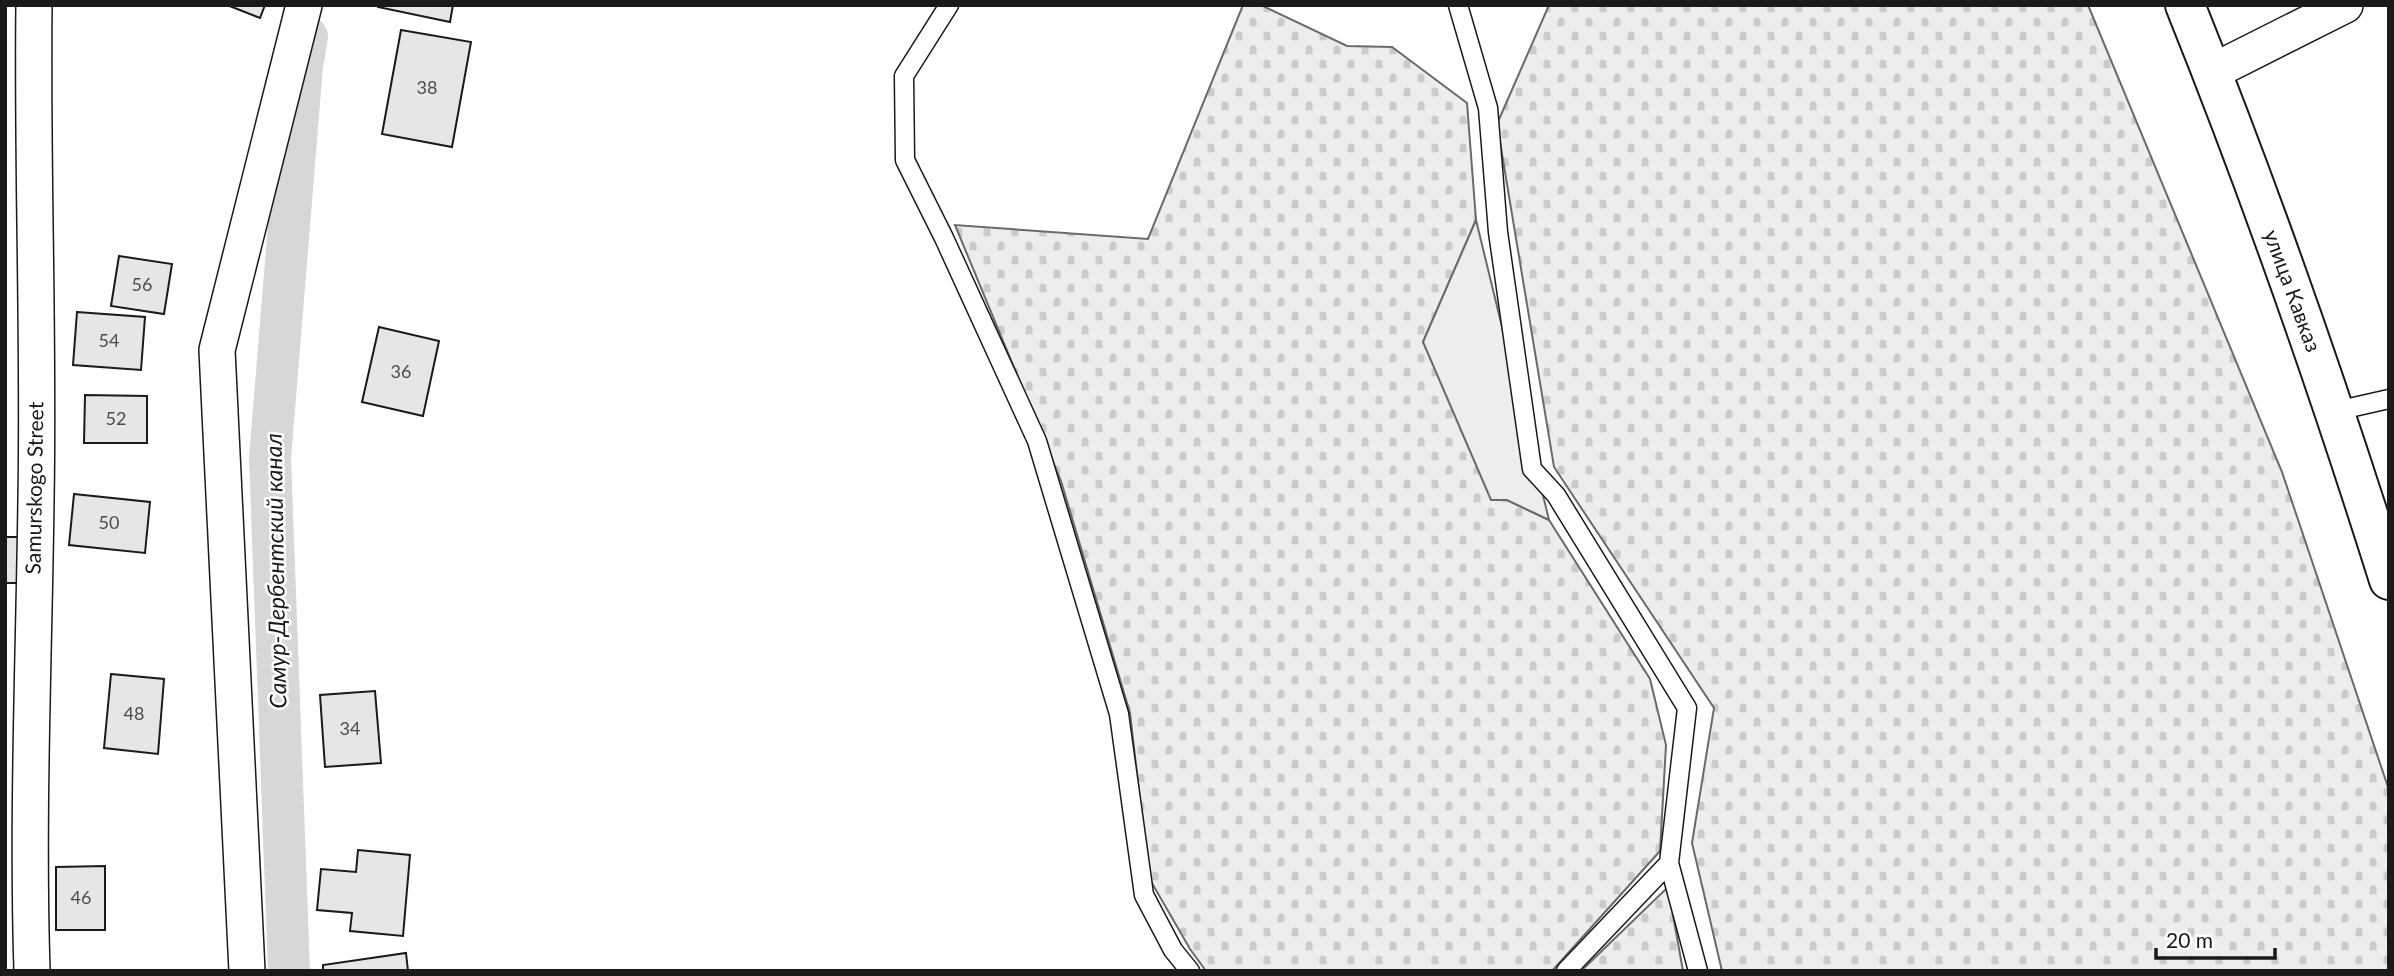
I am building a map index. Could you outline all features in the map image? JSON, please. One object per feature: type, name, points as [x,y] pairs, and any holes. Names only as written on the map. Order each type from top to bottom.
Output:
[{"type":"highway","name":"улица Кавказ","points":[[2185,5],[2336,411],[2389,580]]},
{"type":"street","name":"Samurskogo Street","points":[[32,971],[18,682],[36,497],[34,5]]},
{"type":"street","points":[[247,971],[217,350],[304,5]]},
{"type":"street","points":[[2212,72],[2345,5]]},
{"type":"lane","points":[[949,5],[904,76],[905,160],[944,238],[1037,441],[1119,715],[1143,895],[1173,950],[1190,971]]},
{"type":"lane","points":[[1458,5],[1488,108],[1498,232],[1532,469],[1556,495],[1687,708],[1669,863],[1698,971]]},
{"type":"lane","points":[[2336,411],[2389,399]]},
{"type":"lane","points":[[1566,971],[1669,863]]},
{"type":"green space","points":[[1243,5],[1261,5],[1347,46],[1392,47],[1467,103],[1476,220],[1423,342],[1507,500],[1549,520],[1650,679],[1666,745],[1660,851],[1552,971],[1206,971],[1190,949],[1149,878],[1130,713],[1061,481],[955,225],[1148,239]]},
{"type":"green space","points":[[1549,5],[2088,5],[2282,472],[2389,790],[2389,971],[1722,971],[1692,843],[1714,708],[1554,467],[1497,124]]},
{"type":"green space","points":[[1668,887],[1683,971],[1581,971]]},
{"type":"shaded area","points":[[1476,220],[1549,520],[1507,500],[1491,500],[1423,342]]},
{"type":"building","points":[[227,5],[265,5],[260,18]]},
{"type":"building","points":[[378,5],[453,5],[450,22]]},
{"type":"building","points":[[401,30],[471,42],[452,147],[382,134]]},
{"type":"building","points":[[119,256],[172,264],[164,314],[111,306]]},
{"type":"building","points":[[77,312],[145,317],[141,370],[73,365]]},
{"type":"building","points":[[379,327],[439,341],[423,416],[362,402]]},
{"type":"building","points":[[85,395],[147,396],[147,443],[84,443]]},
{"type":"building","points":[[74,494],[150,502],[145,553],[69,545]]},
{"type":"building","points":[[5,537],[21,537],[20,583],[5,583]]},
{"type":"building","points":[[111,674],[164,679],[158,754],[104,748]]},
{"type":"building","points":[[375,691],[381,763],[325,767],[320,695]]},
{"type":"building","points":[[358,850],[410,855],[403,936],[350,931],[352,913],[317,910],[321,869],[356,872]]},
{"type":"building","points":[[105,866],[105,930],[56,930],[56,867]]},
{"type":"building","points":[[406,953],[408,971],[323,971],[323,965]]},
{"type":"waterway","name":"Самур-Дербентский канал","points":[[289,971],[270,458],[302,66],[307,37]]}]
